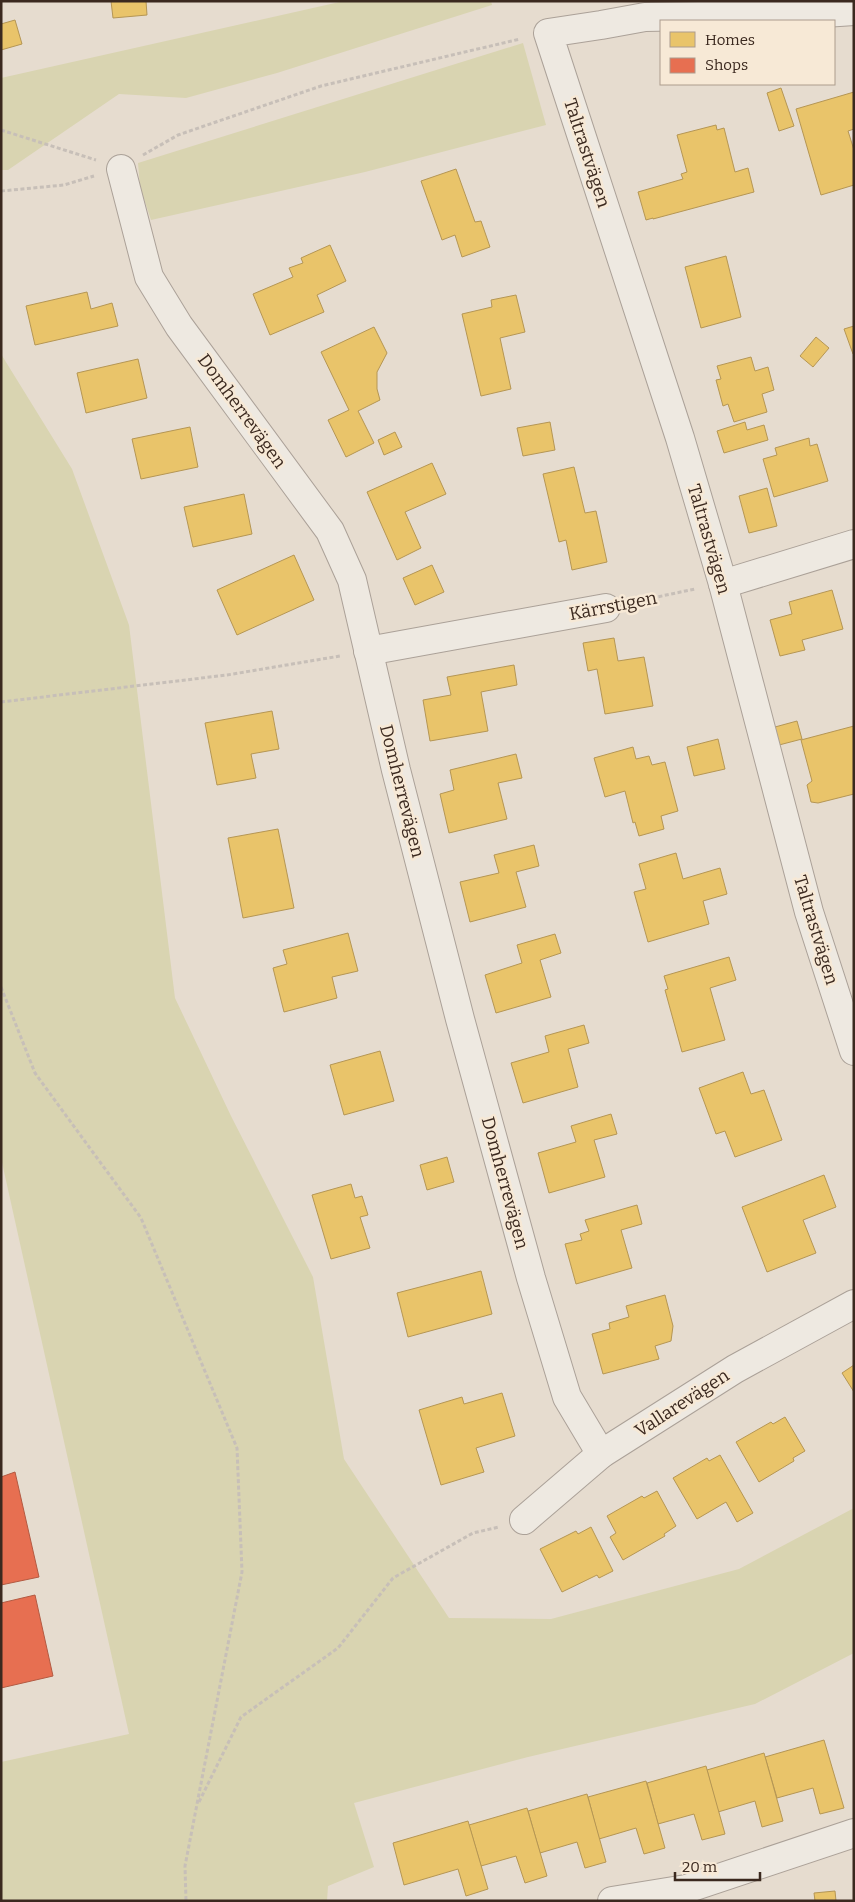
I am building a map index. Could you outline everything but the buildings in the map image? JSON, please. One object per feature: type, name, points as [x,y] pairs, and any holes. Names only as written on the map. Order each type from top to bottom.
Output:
[{"type":"street","points":[[548,32],[601,26],[645,17],[790,15],[854,11]]},
{"type":"street","name":"Taltrastvägen","points":[[548,32],[680,438],[723,584],[809,912],[854,1051]]},
{"type":"street","name":"Domherrevägen","points":[[121,169],[149,277],[179,326],[330,531],[352,580],[368,651],[456,1000],[532,1278],[567,1397],[601,1454]]},
{"type":"street","points":[[723,584],[854,544]]},
{"type":"street","name":"Kärrstigen","points":[[368,651],[606,608]]},
{"type":"street","name":"Vallarevägen","points":[[524,1520],[601,1454],[735,1369],[854,1304]]},
{"type":"street","points":[[612,1901],[686,1889],[854,1833]]},
{"type":"path","points":[[1,191],[64,185],[121,169],[178,135],[321,86],[548,32]]},
{"type":"path","points":[[1,130],[121,169]]},
{"type":"path","name":"Kärrstigen","points":[[606,608],[723,584]]},
{"type":"path","points":[[1,702],[227,675],[368,651]]},
{"type":"path","points":[[1,987],[35,1073],[141,1218],[237,1448],[242,1572],[185,1866],[186,1901]]},
{"type":"path","points":[[196,1808],[241,1717],[338,1648],[394,1578],[473,1533],[524,1520]]},
{"type":"shaded area","points":[[344,1],[491,1],[492,5],[277,73],[186,98],[119,94],[8,170],[1,170],[1,78]]},
{"type":"shaded area","points":[[523,43],[546,125],[365,172],[151,220],[140,187],[138,163]]},
{"type":"shaded area","points":[[1,354],[72,469],[129,625],[175,998],[231,1116],[313,1277],[344,1459],[449,1618],[551,1619],[739,1569],[854,1508],[854,1653],[755,1704],[528,1757],[354,1803],[374,1867],[328,1886],[327,1901],[1,1901],[1,1762],[129,1734],[1,1158]]}]
